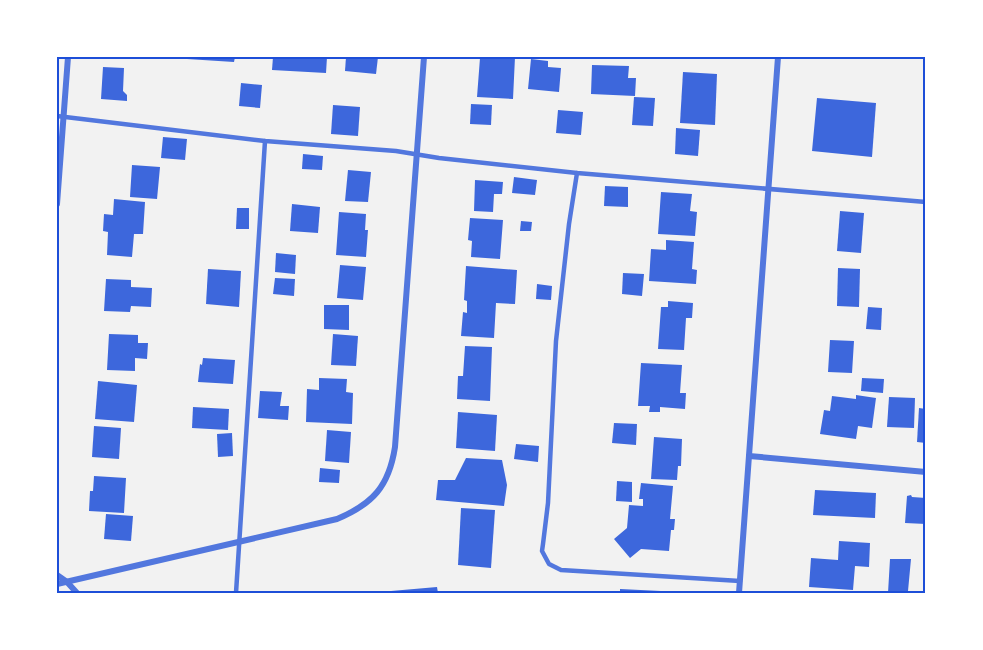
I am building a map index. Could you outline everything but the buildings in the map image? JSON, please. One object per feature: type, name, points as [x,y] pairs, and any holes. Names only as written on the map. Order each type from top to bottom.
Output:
[{"type":"street","points":[[57,204],[60,117],[68,57]]},
{"type":"street","points":[[57,584],[337,519],[351,513],[375,496],[389,473],[395,447],[424,57]]},
{"type":"street","points":[[739,593],[778,57]]},
{"type":"street","points":[[749,456],[926,472]]},
{"type":"street","points":[[57,575],[78,593]]},
{"type":"lane","points":[[60,117],[577,173],[926,202]]},
{"type":"lane","points":[[236,593],[265,141]]},
{"type":"lane","points":[[577,173],[556,341],[548,503],[543,544],[545,558],[554,568],[561,570],[740,581]]}]
